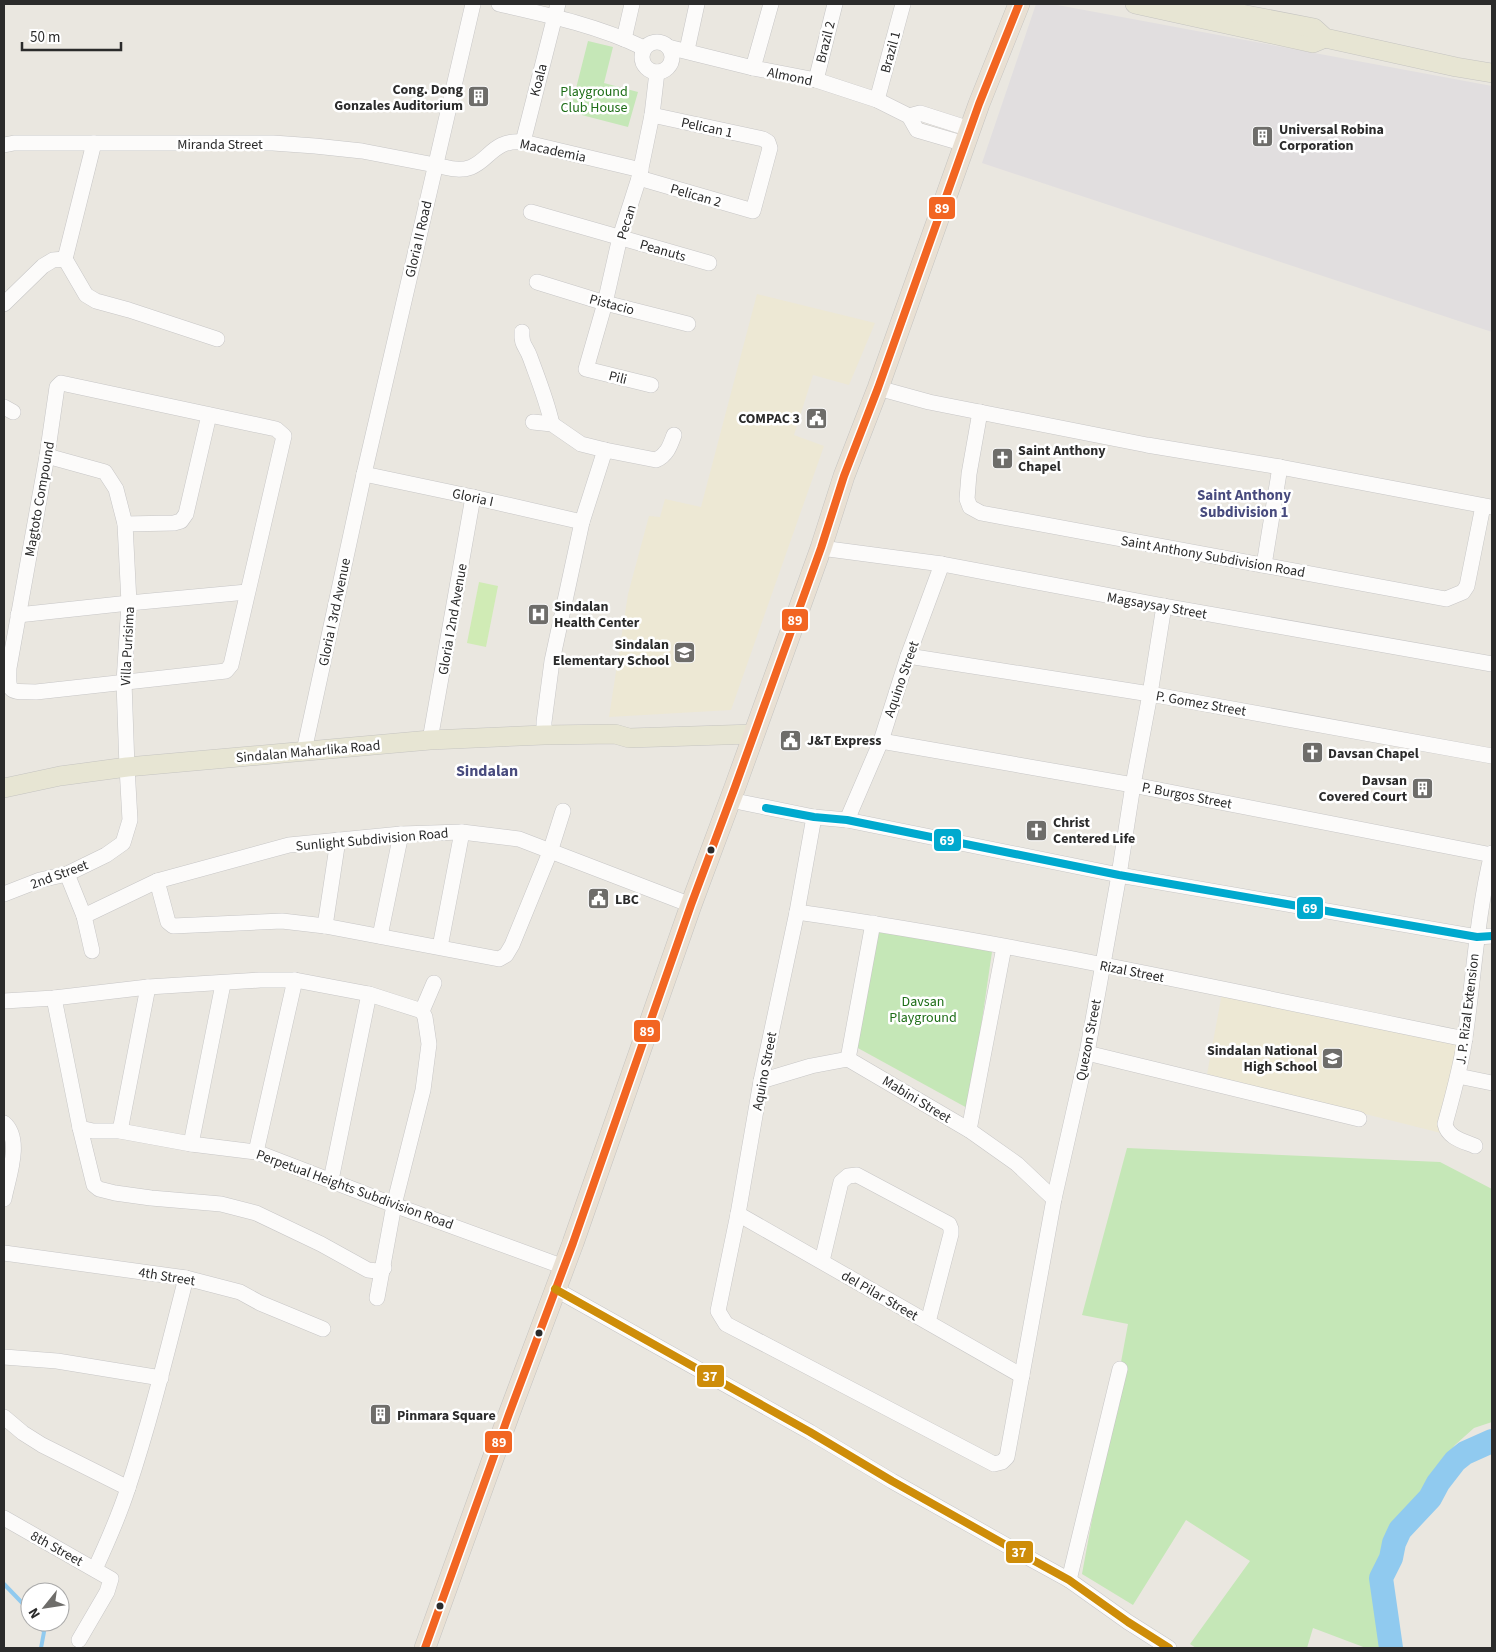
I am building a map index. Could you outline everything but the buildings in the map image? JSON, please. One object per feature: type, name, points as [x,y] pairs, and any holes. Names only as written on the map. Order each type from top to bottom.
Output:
[{"type":"highway","points":[[425,1648],[506,1421],[564,1267],[691,905],[756,730],[821,548],[844,476],[878,388],[967,137],[1019,4]]},
{"type":"main road","points":[[1135,4],[1312,43],[1325,38]]},
{"type":"main road","points":[[1189,4],[1314,28],[1325,38],[1456,67],[1492,73]]},
{"type":"main road","name":"Sindalan Maharlika Road","points":[[4,788],[60,776],[127,767],[430,740],[615,734],[628,727],[664,724],[756,730]]},
{"type":"street","name":"Gloria II Road","points":[[364,474],[439,166],[473,4]]},
{"type":"street","points":[[499,4],[556,10],[644,48]]},
{"type":"street","points":[[624,39],[632,4]]},
{"type":"street","points":[[687,50],[698,4]]},
{"type":"street","points":[[753,68],[770,4]]},
{"type":"street","name":"Brazil 2","points":[[816,80],[835,4]]},
{"type":"street","name":"Brazil 1","points":[[877,100],[904,4]]},
{"type":"street","name":"Koala","points":[[523,142],[556,10]]},
{"type":"street","points":[[656,41],[668,47],[672,56],[670,65],[657,72],[648,70],[644,66],[641,57],[647,44],[656,41]]},
{"type":"street","name":"Almond","points":[[668,47],[687,50],[753,68],[816,80],[877,100],[909,116],[920,114],[967,137]]},
{"type":"street","name":"Pecan","points":[[586,369],[605,303],[620,238],[640,174],[652,115],[657,72]]},
{"type":"street","name":"Pelican 1","points":[[652,115],[763,139],[768,142],[770,148],[753,210]]},
{"type":"street","name":"Macademia","points":[[439,166],[454,170],[464,170],[482,162],[496,148],[512,141],[523,142],[640,174]]},
{"type":"street","points":[[94,143],[65,259],[80,287],[86,295],[96,301],[217,339]]},
{"type":"street","name":"Miranda Street","points":[[4,144],[263,143],[362,150],[439,166]]},
{"type":"street","name":"Pelican 2","points":[[640,174],[753,210]]},
{"type":"street","name":"Peanuts","points":[[531,212],[709,263]]},
{"type":"street","points":[[4,304],[43,266],[53,260],[65,259]]},
{"type":"street","name":"Pistacio","points":[[537,282],[605,303],[688,324]]},
{"type":"street","points":[[522,332],[521,341],[529,354],[547,402],[552,424]]},
{"type":"street","name":"Pili","points":[[586,369],[650,385]]},
{"type":"street","name":"Magtoto Compound","points":[[124,682],[36,692],[15,692],[8,685],[9,668],[47,456],[57,387],[61,383],[209,415]]},
{"type":"street","name":"Saint Anthony Subdivision Road","points":[[878,388],[929,402],[980,412],[1147,445],[1280,467],[1487,506],[1467,586],[1463,592],[1446,599],[981,513],[970,506],[967,499],[969,474],[980,412]]},
{"type":"street","points":[[124,682],[226,671],[229,669],[284,436],[276,430],[209,415],[186,514],[181,521],[174,523],[125,524]]},
{"type":"street","points":[[533,422],[552,424],[582,444],[656,460],[662,457],[668,450],[674,435]]},
{"type":"street","points":[[544,735],[552,661],[582,522],[605,450]]},
{"type":"street","name":"Villa Purisima","points":[[47,456],[105,472],[116,489],[125,524],[129,603],[124,682],[127,767]]},
{"type":"street","points":[[1264,565],[1280,467]]},
{"type":"street","name":"Gloria I","points":[[364,474],[582,522]]},
{"type":"street","name":"Gloria I 3rd Avenue","points":[[304,751],[364,474]]},
{"type":"street","name":"Gloria I 2nd Avenue","points":[[430,740],[473,497]]},
{"type":"street","name":"Magsaysay Street","points":[[821,548],[942,564],[1164,606],[1492,664]]},
{"type":"street","name":"Aquino Street","points":[[847,820],[880,741],[908,656],[942,564]]},
{"type":"street","points":[[18,615],[247,592]]},
{"type":"street","name":"Quezon Street","points":[[994,1464],[1002,1462],[1006,1456],[1054,1199],[1087,1053],[1164,606]]},
{"type":"street","name":"P. Gomez Street","points":[[908,656],[1150,694],[1492,756]]},
{"type":"street","name":"P. Burgos Street","points":[[880,741],[1133,785],[1492,854]]},
{"type":"street","name":"2nd Street","points":[[4,894],[40,880],[66,874],[106,854],[123,842],[130,820],[127,767]]},
{"type":"street","points":[[730,800],[814,817],[847,820],[1119,875],[1477,937],[1492,936]]},
{"type":"street","points":[[158,881],[168,922],[173,926],[282,921],[325,926],[499,959],[506,955],[512,946],[550,852],[564,811]]},
{"type":"street","name":"Aquino Street","points":[[814,817],[718,1311],[726,1324],[994,1464]]},
{"type":"street","points":[[440,947],[462,832]]},
{"type":"street","name":"Sunlight Subdivision Road","points":[[84,916],[158,881],[289,846],[401,834],[462,832],[519,839],[691,905]]},
{"type":"street","points":[[380,936],[401,834]]},
{"type":"street","points":[[325,926],[338,840]]},
{"type":"street","name":"J. P. Rizal Extension","points":[[1475,1146],[1447,1131],[1445,1124],[1458,1076],[1465,1039],[1477,937],[1492,854]]},
{"type":"street","points":[[66,874],[84,916],[92,951]]},
{"type":"street","name":"Rizal Street","points":[[797,912],[873,923],[1102,965],[1465,1039]]},
{"type":"street","points":[[761,1082],[811,1066],[848,1059],[873,923]]},
{"type":"street","points":[[969,1130],[1004,947]]},
{"type":"street","points":[[4,1001],[54,998],[148,987],[224,984],[260,980],[295,980],[370,994],[422,1011],[425,1017],[429,1044],[424,1082],[394,1205],[377,1298]]},
{"type":"street","points":[[256,1152],[295,980]]},
{"type":"street","points":[[422,1011],[434,983]]},
{"type":"street","points":[[191,1144],[224,984]]},
{"type":"street","points":[[120,1132],[148,987]]},
{"type":"street","points":[[331,1180],[370,994]]},
{"type":"street","points":[[54,998],[91,1179],[99,1190],[152,1198],[221,1204],[256,1213],[321,1244],[368,1270],[384,1268]]},
{"type":"street","points":[[1087,1053],[1359,1119]]},
{"type":"street","name":"Mabini Street","points":[[848,1059],[969,1130],[1017,1164],[1054,1199]]},
{"type":"street","points":[[1458,1076],[1492,1083]]},
{"type":"street","points":[[4,1123],[11,1132],[14,1146],[4,1199]]},
{"type":"street","name":"Perpetual Heights Subdivision Road","points":[[80,1128],[256,1152],[564,1267]]},
{"type":"street","points":[[822,1261],[842,1182],[848,1176],[858,1175],[949,1224],[951,1234],[928,1322]]},
{"type":"street","name":"del Pilar Street","points":[[738,1214],[1022,1376]]},
{"type":"street","name":"4th Street","points":[[4,1253],[186,1278],[240,1292],[260,1303],[323,1329]]},
{"type":"street","points":[[95,1569],[128,1488],[161,1378],[186,1278]]},
{"type":"street","points":[[555,1289],[810,1432],[1020,1554],[1069,1580],[1128,1622],[1169,1648]]},
{"type":"street","points":[[4,1358],[58,1361],[161,1378]]},
{"type":"street","points":[[1069,1580],[1120,1369]]},
{"type":"street","points":[[4,1416],[23,1433],[42,1445],[128,1488]]},
{"type":"street","name":"8th Street","points":[[4,1518],[111,1579],[107,1592],[79,1640]]},
{"type":"shaded area","points":[[1036,4],[1052,4],[1492,86],[1492,332],[982,163]]},
{"type":"shaded area","points":[[757,294],[875,323],[849,385],[813,375],[794,435],[824,446],[731,710],[609,717],[628,594],[649,516],[660,517],[665,499],[701,507]]},
{"type":"shaded area","name":"Sindalan National High School","points":[[1222,993],[1458,1041],[1441,1133],[1207,1074]]},
{"type":"green space","name":"Playground Club House","points":[[588,41],[613,47],[604,83],[638,92],[628,127],[570,112]]},
{"type":"green space","points":[[479,582],[498,586],[486,647],[467,643]]},
{"type":"green space","name":"Davsan Playground","points":[[876,923],[993,945],[969,1109],[856,1047]]},
{"type":"green space","points":[[1127,1148],[1440,1162],[1492,1189],[1492,1422],[1474,1428],[1455,1445],[1407,1510],[1378,1562],[1378,1609],[1385,1648],[1366,1648],[1313,1628],[1307,1648],[1196,1648],[1190,1644],[1250,1561],[1186,1520],[1133,1605],[1082,1574],[1128,1324],[1082,1315]]},
{"type":"waterway","points":[[1391,1648],[1381,1578],[1391,1558],[1394,1543],[1400,1530],[1430,1498],[1438,1483],[1455,1461],[1465,1453],[1492,1441]]},
{"type":"waterway","points":[[4,1584],[20,1601]]},
{"type":"waterway","points":[[41,1648],[44,1632]]},
{"type":"transit line","name":"89","points":[[425,1648],[573,1243],[691,905],[821,548],[844,476],[878,388],[979,104],[1019,4]]},
{"type":"transit line","name":"69","points":[[766,808],[814,817],[847,820],[1119,875],[1477,937],[1492,936]]},
{"type":"transit line","name":"37","points":[[555,1289],[1069,1580],[1128,1622],[1169,1648]]},
{"type":"place","name":"Cong. Dong Gonzales Auditorium","points":[[479,97]]},
{"type":"place","name":"Universal Robina Corporation","points":[[1263,137]]},
{"type":"place","name":"COMPAC 3","points":[[816,418]]},
{"type":"place","name":"Saint Anthony Chapel","points":[[1002,458]]},
{"type":"place","name":"Sindalan Health Center","points":[[538,614]]},
{"type":"place","name":"Sindalan Elementary School","points":[[685,652]]},
{"type":"place","name":"J&T Express","points":[[791,740]]},
{"type":"place","name":"Davsan Chapel","points":[[1312,753]]},
{"type":"place","name":"Davsan Covered Court","points":[[1423,788]]},
{"type":"place","name":"Christ Centered Life","points":[[1037,830]]},
{"type":"place","name":"LBC","points":[[599,899]]},
{"type":"place","name":"Sindalan National High School","points":[[1333,1058]]},
{"type":"place","name":"Pinmara Square","points":[[381,1415]]},
{"type":"district","name":"Saint Anthony Subdivision 1","points":[[1244,504]]},
{"type":"district","name":"Sindalan","points":[[487,770]]}]
